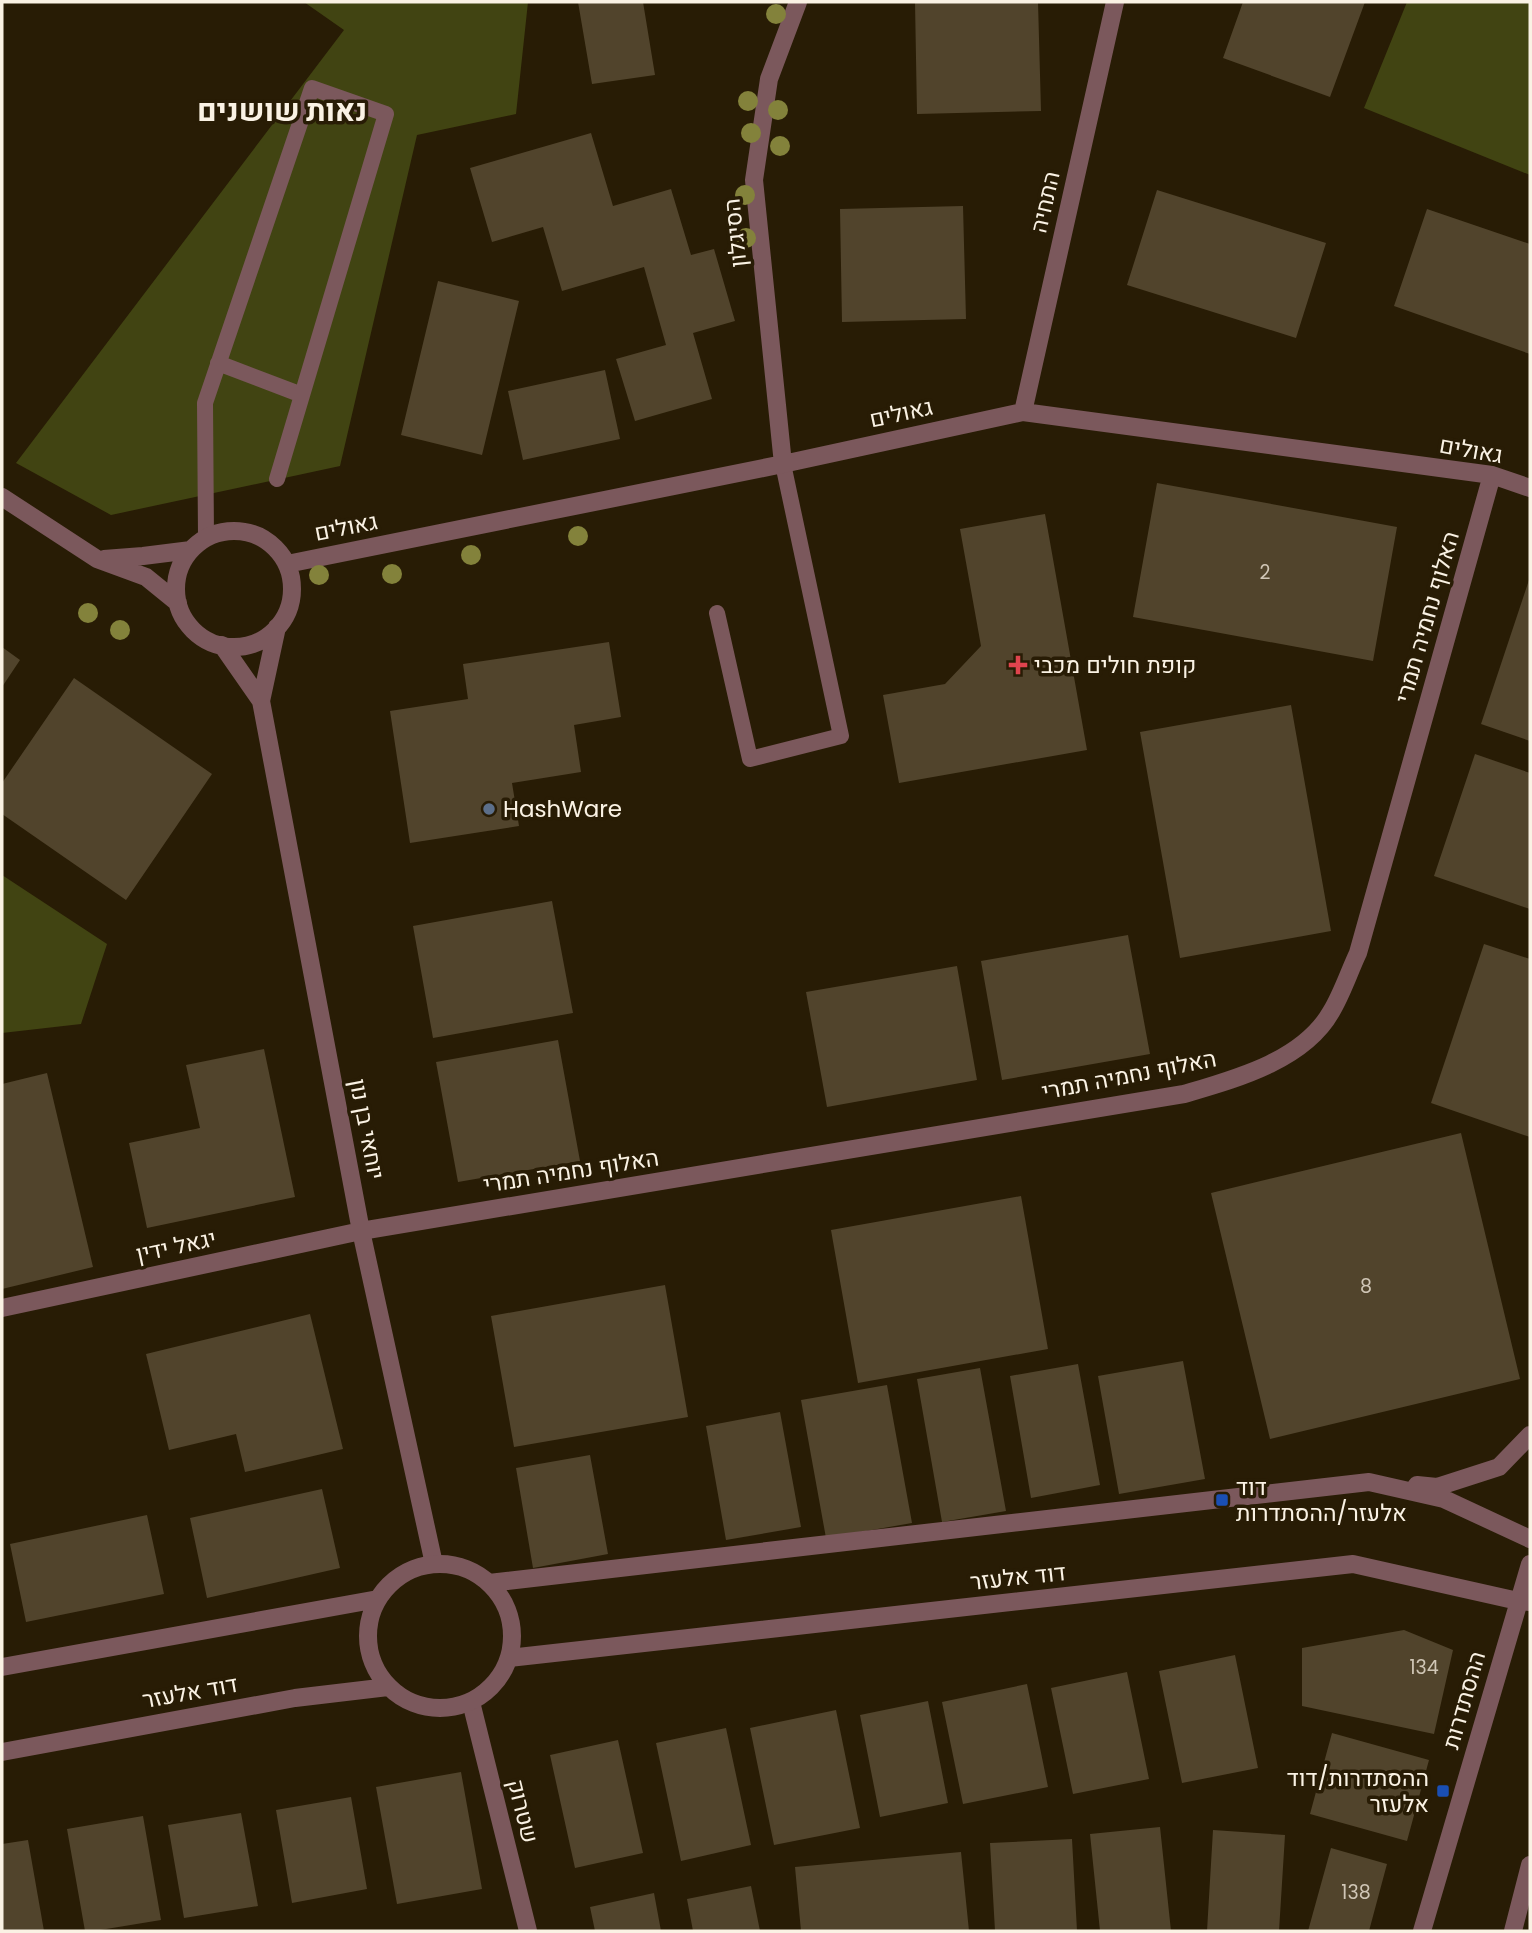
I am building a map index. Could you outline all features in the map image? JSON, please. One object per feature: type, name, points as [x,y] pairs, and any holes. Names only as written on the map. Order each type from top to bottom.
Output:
[{"type":"street","name":"הסיגלון","points":[[783,464],[754,180],[769,79],[799,2]]},
{"type":"street","name":"התחיה","points":[[1023,412],[1115,2]]},
{"type":"street","name":"גאולים","points":[[287,564],[783,464],[1023,412],[1492,475],[1530,488]]},
{"type":"street","name":"האלוף נחמיה תמרי","points":[[361,1231],[1184,1094],[1238,1078],[1301,1047],[1331,1013],[1358,953],[1492,475]]},
{"type":"street","points":[[2,497],[97,559],[146,577],[178,603]]},
{"type":"street","points":[[224,531],[243,531],[261,537],[276,548],[287,564],[292,580],[292,597],[277,627],[266,637],[237,647],[222,645],[207,640],[194,631],[184,618],[178,603],[176,584],[180,566],[191,550],[206,537],[224,531]]},
{"type":"street","points":[[97,559],[191,550]]},
{"type":"street","name":"יוחאי בן נון","points":[[277,627],[261,701],[361,1231],[434,1564]]},
{"type":"street","name":"יוחאי בן נון","points":[[222,645],[261,701]]},
{"type":"street","name":"יגאל ידין","points":[[2,1308],[361,1231]]},
{"type":"street","points":[[489,1583],[1370,1482],[1437,1487],[1499,1467],[1530,1436]]},
{"type":"street","points":[[1370,1482],[1444,1499],[1530,1539]]},
{"type":"street","points":[[434,1564],[454,1565],[473,1572],[489,1583],[502,1599],[510,1618],[512,1638],[509,1658],[488,1691],[471,1702],[449,1708],[427,1708],[405,1700],[388,1686],[375,1667],[368,1644],[369,1620],[378,1598],[393,1581],[412,1569],[434,1564]]},
{"type":"street","name":"דוד אלעזר","points":[[509,1658],[1353,1564],[1524,1602]]},
{"type":"street","name":"ההסתדרות","points":[[1422,1931],[1524,1602],[1530,1564]]},
{"type":"street","points":[[2,1667],[378,1598]]},
{"type":"street","name":"דוד אלעזר","points":[[2,1752],[295,1698],[388,1686]]},
{"type":"street","name":"שטרוק","points":[[471,1702],[528,1931]]},
{"type":"street","points":[[1513,1931],[1530,1866]]},
{"type":"lane","points":[[206,537],[205,403],[312,88],[386,114],[277,479]]},
{"type":"lane","points":[[218,363],[302,395]]},
{"type":"lane","points":[[717,613],[750,759],[841,736],[783,464]]},
{"type":"green space","points":[[304,2],[528,2],[516,114],[417,135],[340,466],[111,515],[16,463],[344,30]]},
{"type":"green space","points":[[1407,2],[1530,2],[1530,175],[1364,108]]},
{"type":"green space","points":[[2,875],[107,944],[81,1024],[2,1033]]},
{"type":"building","points":[[578,2],[643,2],[655,75],[592,84]]},
{"type":"building","points":[[915,2],[1038,2],[1041,111],[917,114]]},
{"type":"building","points":[[1243,2],[1365,2],[1330,97],[1223,58]]},
{"type":"building","points":[[591,133],[613,206],[671,189],[691,255],[714,249],[735,321],[693,333],[712,399],[635,421],[616,359],[666,345],[644,267],[562,291],[543,227],[492,242],[470,168]]},
{"type":"building","points":[[1157,190],[1326,243],[1296,338],[1127,285]]},
{"type":"building","points":[[963,206],[966,319],[842,322],[840,209]]},
{"type":"building","points":[[1427,209],[1530,244],[1530,354],[1394,306]]},
{"type":"building","points":[[438,281],[519,301],[482,455],[401,435]]},
{"type":"building","points":[[605,370],[620,439],[523,460],[508,391]]},
{"type":"building","points":[[1157,483],[1397,527],[1373,661],[1133,617]]},
{"type":"building","name":"קופת חולים מכבי","points":[[1045,514],[1087,750],[899,783],[883,695],[945,684],[981,646],[960,529]]},
{"type":"building","points":[[1530,577],[1530,741],[1481,724]]},
{"type":"building","points":[[609,642],[621,717],[574,725],[581,772],[512,783],[519,826],[410,843],[390,711],[468,699],[463,664]]},
{"type":"building","points":[[2,647],[20,660],[2,687]]},
{"type":"building","points":[[74,678],[212,774],[126,900],[2,814],[2,783]]},
{"type":"building","points":[[1291,705],[1331,931],[1180,958],[1140,732]]},
{"type":"building","points":[[1475,754],[1530,773],[1530,909],[1434,876]]},
{"type":"building","points":[[552,901],[573,1013],[433,1038],[413,926]]},
{"type":"building","points":[[1128,935],[1150,1054],[1002,1080],[981,961]]},
{"type":"building","points":[[1484,944],[1530,959],[1530,1137],[1431,1103]]},
{"type":"building","points":[[957,966],[977,1080],[827,1107],[806,992]]},
{"type":"building","points":[[558,1040],[580,1161],[458,1182],[436,1062]]},
{"type":"building","points":[[264,1049],[295,1197],[147,1228],[129,1143],[200,1128],[186,1065]]},
{"type":"building","points":[[47,1073],[93,1267],[2,1289],[2,1084]]},
{"type":"building","points":[[1461,1133],[1520,1379],[1270,1439],[1211,1193]]},
{"type":"building","points":[[1021,1196],[1048,1349],[858,1383],[831,1230]]},
{"type":"building","points":[[665,1285],[688,1417],[514,1447],[491,1316]]},
{"type":"building","points":[[310,1314],[343,1449],[245,1472],[236,1434],[169,1450],[146,1354]]},
{"type":"building","points":[[1183,1361],[1205,1479],[1119,1494],[1098,1376]]},
{"type":"building","points":[[1078,1364],[1100,1485],[1031,1498],[1010,1376]]},
{"type":"building","points":[[980,1368],[1006,1511],[942,1522],[917,1379]]},
{"type":"building","points":[[887,1385],[912,1523],[826,1538],[801,1400]]},
{"type":"building","points":[[780,1412],[801,1527],[726,1540],[706,1426]]},
{"type":"building","points":[[590,1455],[608,1554],[533,1568],[516,1468]]},
{"type":"building","points":[[322,1489],[340,1568],[207,1598],[190,1518]]},
{"type":"building","points":[[147,1515],[164,1594],[26,1622],[10,1544]]},
{"type":"building","points":[[1404,1630],[1453,1650],[1434,1734],[1302,1706],[1302,1648]]},
{"type":"building","points":[[1235,1655],[1258,1768],[1182,1783],[1159,1671]]},
{"type":"building","points":[[1127,1672],[1149,1779],[1073,1794],[1051,1688]]},
{"type":"building","points":[[1027,1684],[1048,1787],[963,1804],[942,1702]]},
{"type":"building","points":[[928,1701],[948,1803],[880,1817],[860,1715]]},
{"type":"building","points":[[836,1710],[860,1828],[774,1845],[750,1728]]},
{"type":"building","points":[[726,1728],[751,1845],[681,1861],[656,1743]]},
{"type":"building","points":[[1332,1733],[1429,1760],[1407,1841],[1310,1814]]},
{"type":"building","points":[[618,1740],[643,1853],[575,1868],[550,1755]]},
{"type":"building","points":[[461,1772],[482,1889],[397,1904],[376,1787]]},
{"type":"building","points":[[351,1797],[367,1889],[292,1903],[276,1810]]},
{"type":"building","points":[[241,1813],[258,1906],[184,1918],[168,1825]]},
{"type":"building","points":[[143,1816],[161,1920],[85,1931],[67,1829]]},
{"type":"building","points":[[1160,1827],[1171,1931],[1100,1931],[1090,1834]]},
{"type":"building","points":[[1213,1830],[1285,1835],[1279,1931],[1207,1931]]},
{"type":"building","points":[[1072,1839],[1077,1931],[995,1931],[990,1843]]},
{"type":"building","points":[[28,1840],[44,1931],[2,1931],[2,1844]]},
{"type":"building","points":[[1331,1848],[1387,1864],[1369,1931],[1308,1931]]},
{"type":"building","points":[[961,1852],[969,1931],[801,1931],[795,1867]]},
{"type":"building","points":[[751,1886],[760,1931],[693,1931],[687,1899]]},
{"type":"building","points":[[654,1893],[661,1931],[595,1931],[590,1907]]},
{"type":"place","name":"קופת חולים מכבי","points":[[1018,665]]},
{"type":"place","name":"HashWare","points":[[489,809]]},
{"type":"place","name":"דוד אלעזר/ההסתדרות","points":[[1222,1500]]},
{"type":"place","name":"ההסתדרות/דוד אלעזר","points":[[1443,1791]]},
{"type":"district","name":"נאות שושנים","points":[[282,111]]}]
